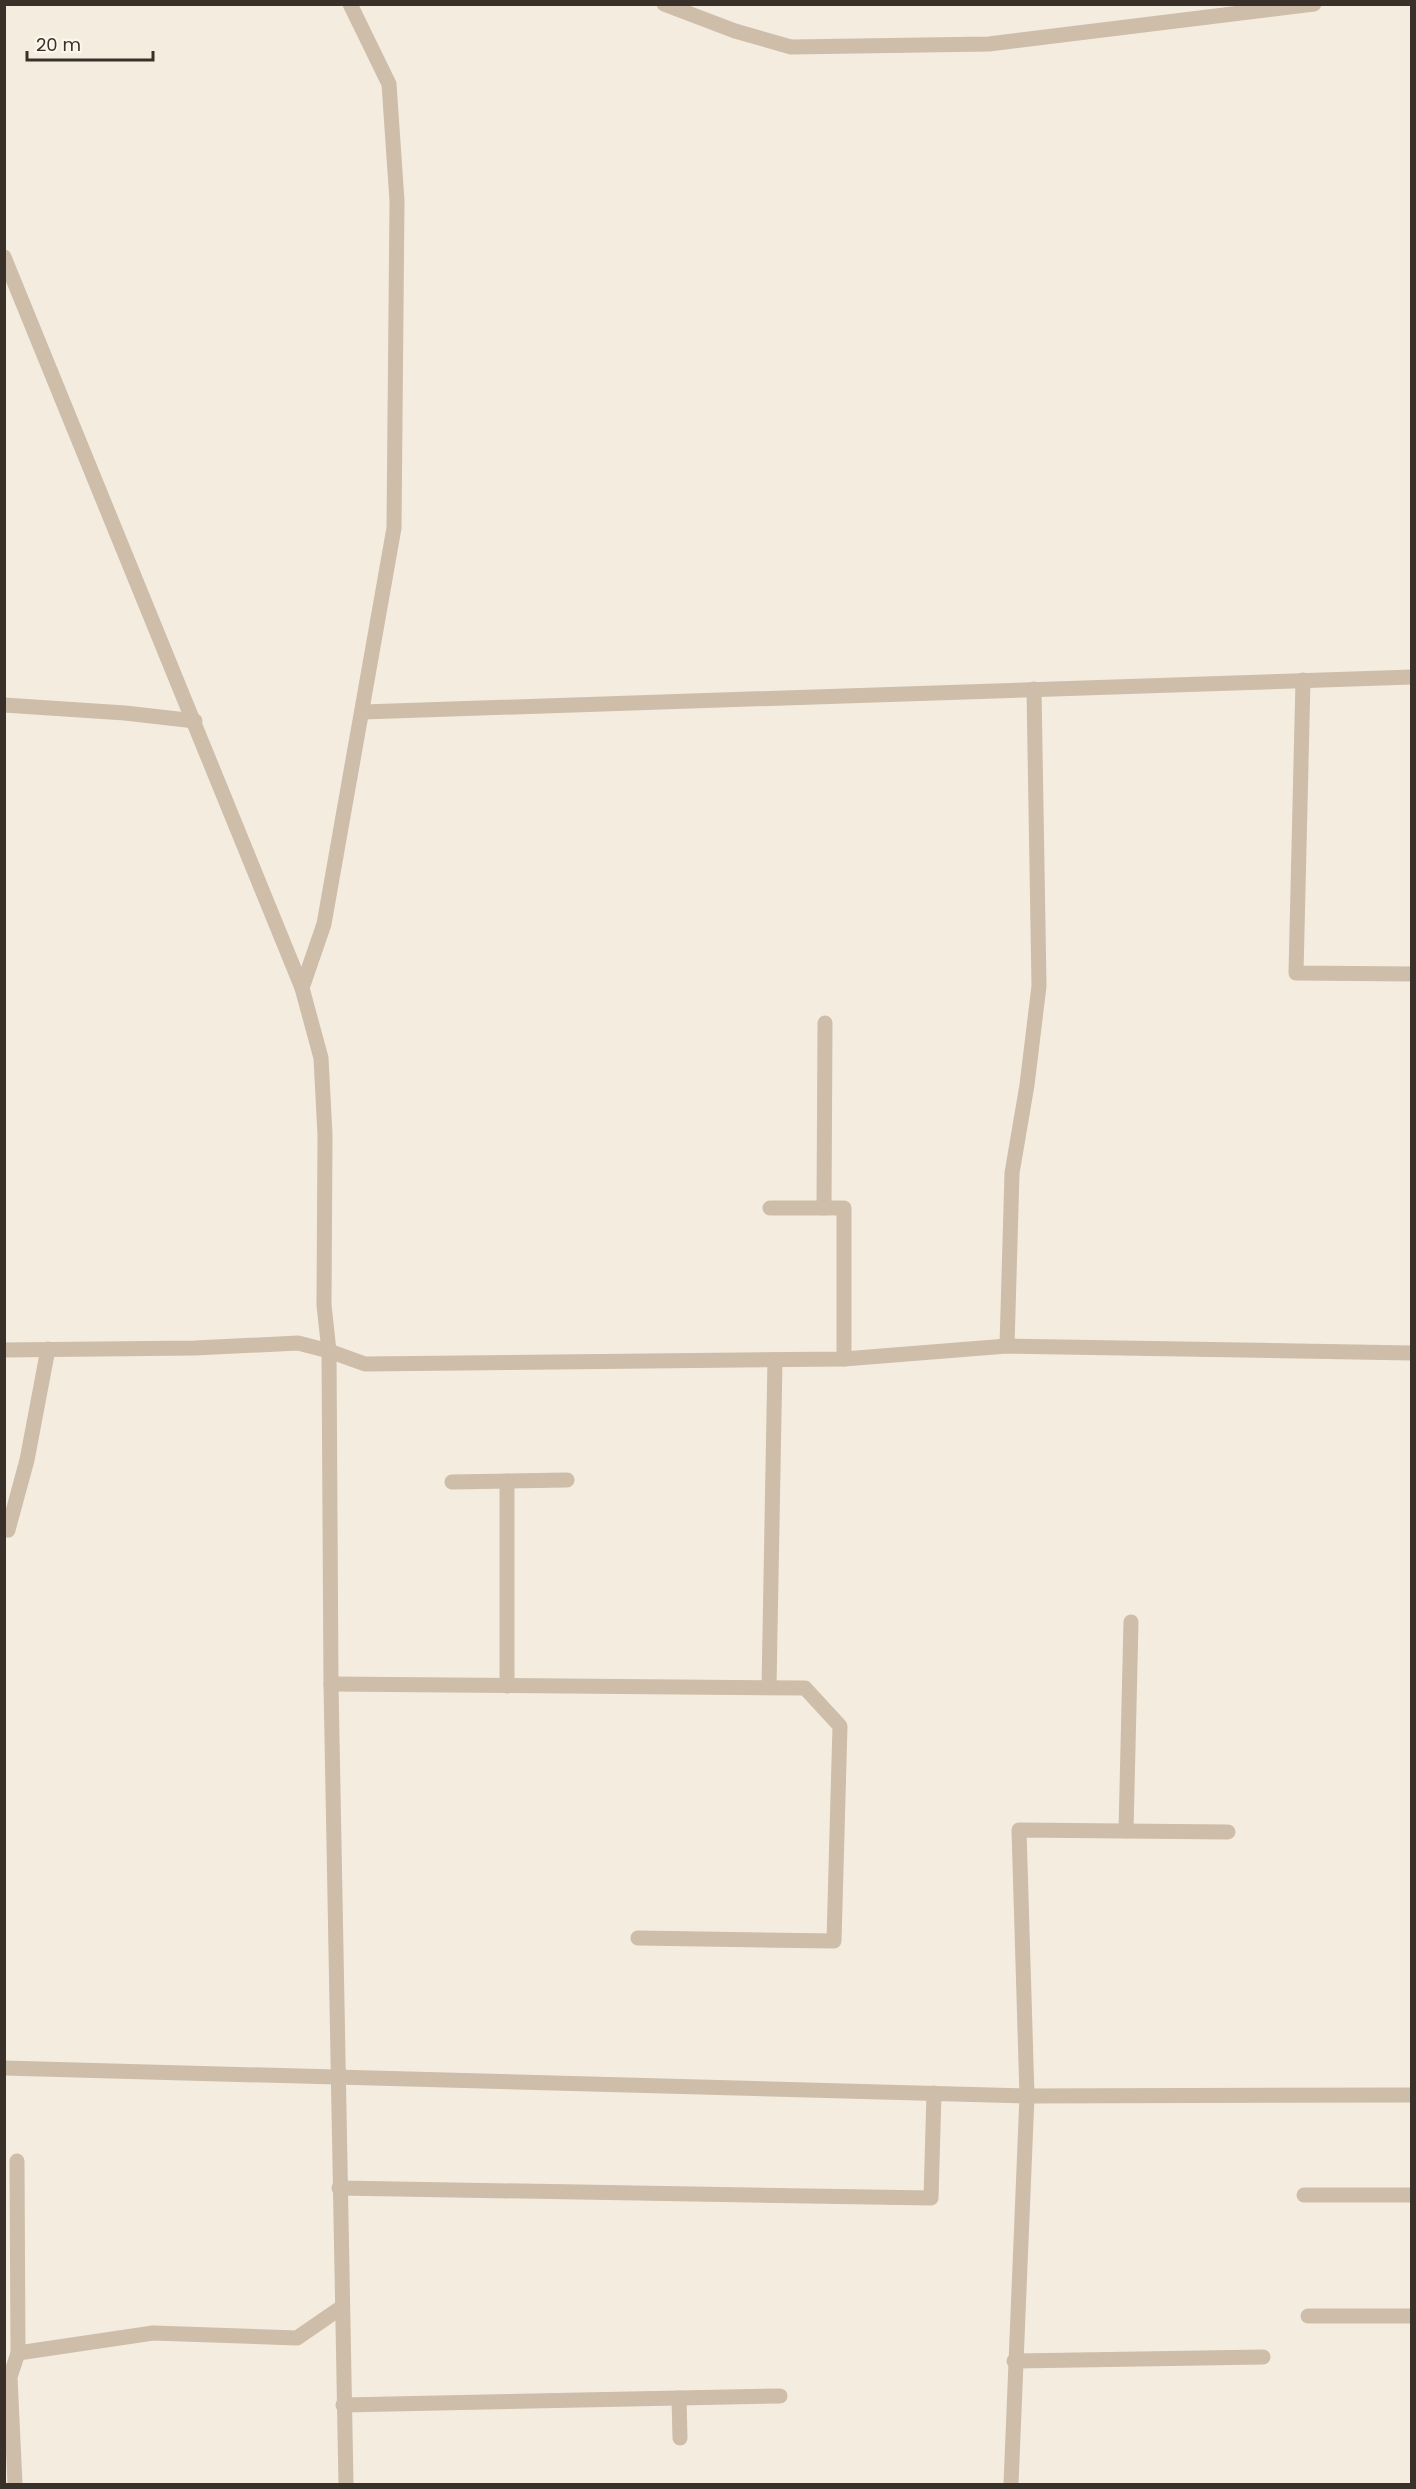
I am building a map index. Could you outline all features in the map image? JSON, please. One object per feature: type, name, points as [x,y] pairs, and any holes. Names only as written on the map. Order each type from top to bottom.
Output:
[{"type":"street","points":[[302,988],[324,924],[394,528],[397,201],[389,84],[350,4]]},
{"type":"street","points":[[664,4],[735,31],[791,47],[989,44],[1234,9],[1314,4]]},
{"type":"street","points":[[4,257],[302,988],[321,1058],[325,1136],[324,1305],[329,1351],[331,1684],[346,2484]]},
{"type":"street","points":[[363,712],[1412,677]]},
{"type":"street","points":[[1304,680],[1296,973],[1412,974]]},
{"type":"street","points":[[1007,1346],[1012,1173],[1027,1085],[1039,986],[1034,689]]},
{"type":"street","points":[[4,705],[125,713],[195,721]]},
{"type":"street","points":[[824,1208],[825,1023]]},
{"type":"street","points":[[770,1208],[844,1208],[844,1359]]},
{"type":"street","points":[[4,1350],[195,1348],[298,1342],[364,1364],[844,1359],[1007,1346],[1412,1353]]},
{"type":"street","points":[[4,1530],[8,1530],[27,1460],[48,1349]]},
{"type":"street","points":[[769,1687],[775,1360]]},
{"type":"street","points":[[452,1482],[567,1480]]},
{"type":"street","points":[[507,1481],[507,1686]]},
{"type":"street","points":[[1126,1831],[1131,1622]]},
{"type":"street","points":[[331,1684],[805,1688],[840,1726],[834,1941],[638,1938]]},
{"type":"street","points":[[1011,2484],[1014,2361],[1027,2096],[1019,1830],[1228,1832]]},
{"type":"street","points":[[4,2068],[1027,2096],[1412,2095]]},
{"type":"street","points":[[339,2188],[931,2198],[934,2093]]},
{"type":"street","points":[[15,2484],[10,2467],[10,2377],[18,2353],[11,2209],[17,2161]]},
{"type":"street","points":[[1304,2196],[1412,2195]]},
{"type":"street","points":[[18,2353],[153,2334],[297,2338],[342,2307]]},
{"type":"street","points":[[1308,2316],[1412,2316]]},
{"type":"street","points":[[1014,2361],[1263,2357]]},
{"type":"street","points":[[343,2405],[780,2396]]},
{"type":"street","points":[[679,2398],[680,2438]]}]
